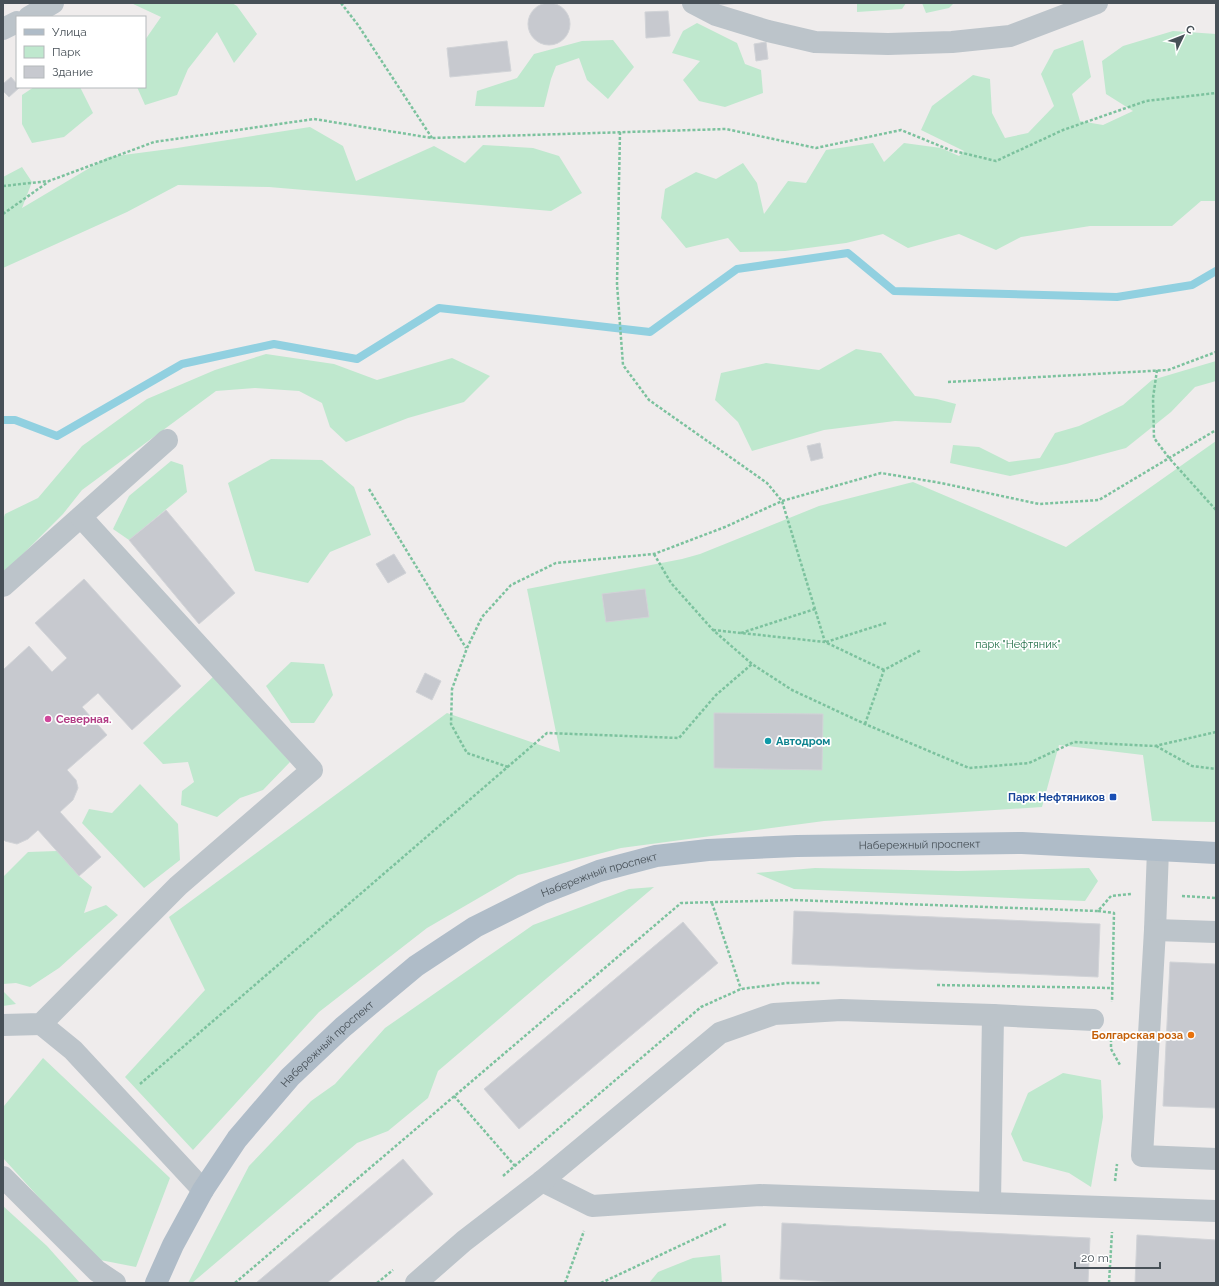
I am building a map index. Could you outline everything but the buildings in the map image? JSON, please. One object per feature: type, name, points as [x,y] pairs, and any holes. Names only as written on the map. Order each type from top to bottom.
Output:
[{"type":"main road","name":"Набережный проспект","points":[[156,1283],[173,1245],[203,1190],[237,1139],[290,1077],[343,1026],[416,966],[475,927],[543,893],[599,871],[656,856],[708,850],[797,846],[1022,843],[1216,853]]},
{"type":"lane","points":[[31,16],[53,3]]},
{"type":"lane","points":[[693,3],[716,15],[768,31],[815,42],[888,44],[952,42],[1010,36],[1097,3]]},
{"type":"lane","points":[[3,29],[16,22]]},
{"type":"lane","points":[[3,586],[167,440]]},
{"type":"lane","points":[[40,1024],[178,886],[312,770],[81,517]]},
{"type":"lane","points":[[1158,850],[1142,1156],[1216,1159]]},
{"type":"lane","points":[[1155,930],[1216,932]]},
{"type":"lane","points":[[416,1283],[464,1241],[542,1181],[720,1034],[740,1026],[774,1014],[841,1010],[1093,1020]]},
{"type":"lane","points":[[990,1204],[993,1015]]},
{"type":"lane","points":[[3,1024],[40,1024],[73,1050],[203,1190]]},
{"type":"lane","points":[[3,1177],[97,1271],[115,1283]]},
{"type":"lane","points":[[542,1181],[592,1206],[760,1195],[1216,1211]]},
{"type":"path","points":[[341,3],[358,25],[432,138]]},
{"type":"path","points":[[3,186],[49,181],[154,142],[314,120],[432,138],[726,129],[816,148],[900,130],[950,150],[996,162],[1063,130],[1146,100],[1216,93]]},
{"type":"path","points":[[620,132],[617,284],[623,365],[648,400],[767,483],[782,501],[825,642]]},
{"type":"path","points":[[3,214],[49,181]]},
{"type":"path","points":[[948,382],[1168,370],[1216,352]]},
{"type":"path","points":[[1157,370],[1153,398],[1154,438],[1169,458],[1216,510]]},
{"type":"path","points":[[508,767],[467,753],[451,724],[452,689],[467,648],[482,617],[511,585],[556,563],[654,554],[725,527],[782,501],[881,473],[941,483],[1039,504],[1099,500],[1216,430]]},
{"type":"path","points":[[369,489],[467,648]]},
{"type":"path","points":[[654,554],[671,583],[713,630],[752,664],[792,690],[865,724],[969,768],[1028,763],[1074,742],[1155,746],[1216,732]]},
{"type":"path","points":[[740,633],[815,609]]},
{"type":"path","points":[[825,642],[886,623]]},
{"type":"path","points":[[713,630],[825,642],[884,670]]},
{"type":"path","points":[[865,724],[884,670],[921,650]]},
{"type":"path","points":[[120,1101],[547,733],[679,738],[716,695],[752,664]]},
{"type":"path","points":[[1155,746],[1192,766],[1216,769]]},
{"type":"path","points":[[1098,911],[1111,896],[1156,894],[1216,898]]},
{"type":"path","points":[[235,1283],[681,904],[793,900],[1098,911],[1114,913],[1112,1007]]},
{"type":"path","points":[[712,903],[741,989]]},
{"type":"path","points":[[1111,1034],[1111,1049],[1123,1069]]},
{"type":"path","points":[[454,1096],[515,1166]]},
{"type":"path","points":[[1109,1283],[1113,1207],[1118,1161]]},
{"type":"path","points":[[565,1283],[592,1206]]},
{"type":"green space","points":[[131,3],[232,3],[237,6],[257,34],[234,63],[217,32],[188,69],[177,95],[145,105],[137,88],[146,88],[146,39],[161,17]]},
{"type":"green space","points":[[857,3],[906,3],[902,9],[857,12]]},
{"type":"green space","points":[[922,3],[954,3],[949,8],[926,13]]},
{"type":"green space","points":[[697,23],[737,43],[745,64],[761,70],[763,93],[725,107],[699,101],[683,80],[700,61],[672,53],[683,31]]},
{"type":"green space","points":[[1173,31],[1216,34],[1216,201],[1201,201],[1172,226],[1090,226],[1021,237],[996,250],[959,234],[908,248],[883,234],[846,243],[785,251],[740,252],[728,238],[686,248],[661,218],[665,189],[696,172],[716,179],[743,163],[757,183],[764,214],[788,181],[806,183],[826,150],[873,143],[884,162],[904,143],[941,148],[959,156],[964,151],[921,130],[932,106],[973,75],[990,79],[992,113],[1005,138],[1028,133],[1054,106],[1041,74],[1054,50],[1083,40],[1091,77],[1072,94],[1080,121],[1103,125],[1133,111],[1106,94],[1102,61],[1123,46]]},
{"type":"green space","points":[[613,40],[634,67],[608,99],[587,80],[579,58],[556,66],[544,107],[475,106],[477,91],[517,78],[534,54],[582,41]]},
{"type":"green space","points":[[32,88],[80,88],[93,113],[64,137],[32,143],[22,124],[22,95]]},
{"type":"green space","points":[[310,127],[343,146],[356,181],[434,146],[465,163],[483,145],[533,148],[559,156],[582,193],[551,211],[269,187],[178,185],[127,212],[3,268],[3,177],[22,167],[32,182],[22,208],[108,157],[177,148]]},
{"type":"green space","points":[[856,349],[881,353],[915,396],[937,399],[956,404],[951,423],[895,421],[824,430],[752,451],[738,422],[715,400],[721,373],[766,363],[819,370]]},
{"type":"green space","points":[[266,354],[334,364],[377,380],[452,358],[490,376],[464,402],[408,418],[346,442],[330,427],[322,403],[299,391],[255,388],[216,391],[82,490],[63,514],[3,574],[3,520],[5,514],[38,498],[82,446],[147,399],[215,370]]},
{"type":"green space","points":[[1216,361],[1216,381],[1195,387],[1171,412],[1126,448],[1066,464],[1010,476],[950,463],[953,445],[979,447],[1009,462],[1040,458],[1055,433],[1079,426],[1123,405],[1152,380]]},
{"type":"green space","name":"парк \"Нефтяник\"","points":[[1216,441],[1216,822],[1152,821],[1143,755],[1059,745],[1042,807],[824,821],[621,848],[518,875],[427,928],[319,1012],[193,1150],[125,1077],[205,990],[169,917],[447,713],[560,752],[527,589],[682,559],[700,554],[819,506],[913,482],[1066,547]]},
{"type":"green space","points":[[271,459],[322,460],[354,487],[371,535],[330,552],[308,583],[255,571],[228,483]]},
{"type":"green space","points":[[171,461],[183,465],[187,492],[129,540],[113,529],[129,496]]},
{"type":"green space","points":[[291,662],[324,664],[333,695],[314,723],[291,723],[266,686]]},
{"type":"green space","points":[[214,676],[290,762],[263,790],[240,798],[217,817],[181,805],[182,791],[194,782],[188,762],[163,764],[143,743]]},
{"type":"green space","points":[[140,784],[178,824],[180,860],[144,888],[82,823],[89,809],[112,813]]},
{"type":"green space","points":[[57,851],[79,876],[92,887],[84,913],[106,905],[118,915],[59,968],[30,987],[16,983],[3,984],[3,877],[28,852]]},
{"type":"green space","points":[[815,868],[958,871],[1089,868],[1098,881],[1085,901],[794,889],[756,873]]},
{"type":"green space","points":[[654,887],[438,1071],[428,1098],[388,1131],[357,1143],[192,1283],[188,1283],[249,1166],[311,1101],[335,1084],[385,1028],[533,925],[629,889]]},
{"type":"green space","points":[[3,991],[16,1004],[3,1006]]},
{"type":"green space","points":[[43,1058],[170,1178],[136,1267],[95,1259],[3,1158],[3,1100],[4,1106]]},
{"type":"green space","points":[[1063,1073],[1101,1080],[1103,1117],[1091,1187],[1069,1173],[1023,1161],[1011,1134],[1028,1093]]},
{"type":"green space","points":[[3,1206],[47,1246],[80,1283],[3,1283]]},
{"type":"green space","points":[[720,1255],[722,1283],[649,1283],[658,1272],[693,1258]]},
{"type":"waterway","points":[[3,420],[15,420],[57,436],[182,364],[274,344],[357,359],[439,308],[650,332],[737,269],[848,253],[894,291],[1117,297],[1192,285],[1216,271]]},
{"type":"place","name":"Северная.","points":[[48,719]]},
{"type":"place","name":"Автодром","points":[[768,741]]},
{"type":"place","name":"Парк Нефтяников","points":[[1113,797]]},
{"type":"place","name":"Болгарская роза","points":[[1191,1035]]}]
